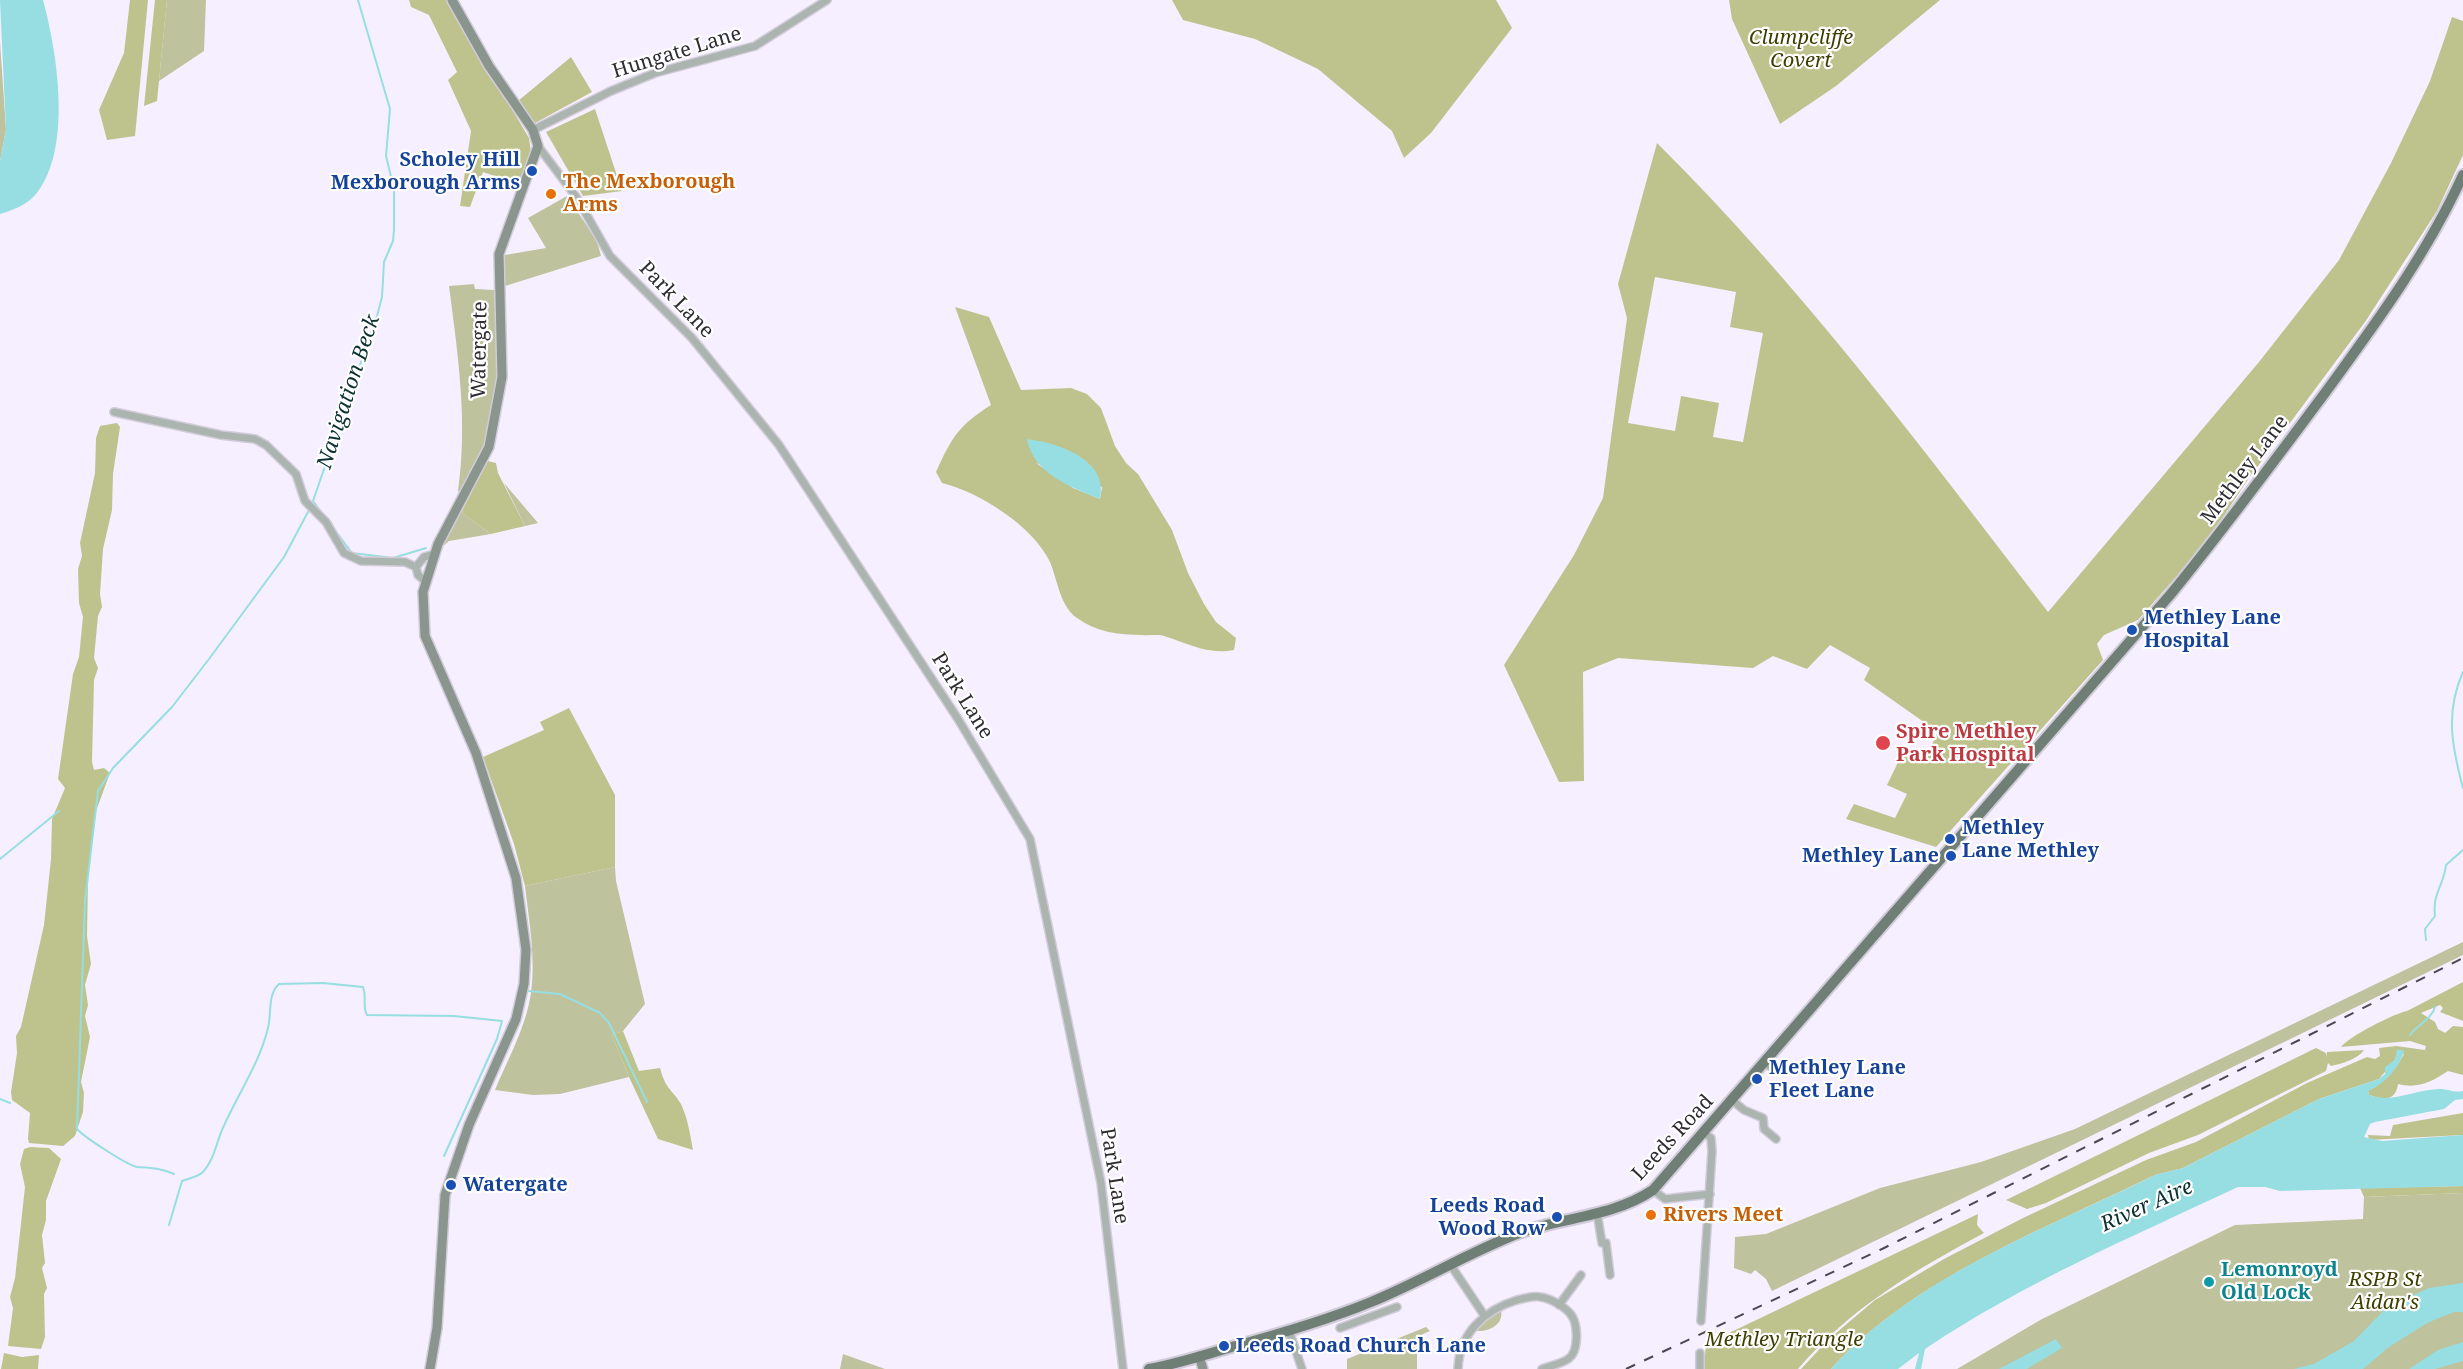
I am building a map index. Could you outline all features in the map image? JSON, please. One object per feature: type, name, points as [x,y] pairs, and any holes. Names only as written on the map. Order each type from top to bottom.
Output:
[{"type":"main road","points":[[452,0],[489,66],[533,130],[538,146]]},
{"type":"main road","name":"Watergate","points":[[430,1369],[437,1328],[445,1195],[469,1125],[516,1019],[524,984],[526,950],[516,878],[485,777],[425,636],[422,604],[425,581],[435,554],[489,447],[501,377],[499,254],[538,146]]},
{"type":"main road","name":"Methley Lane","points":[[1763,1063],[2170,595],[2231,521],[2398,291],[2426,249],[2463,175]]},
{"type":"main road","name":"Leeds Road","points":[[1149,1369],[1289,1331],[1359,1306],[1471,1252],[1523,1232],[1637,1201],[1653,1191],[1763,1063]]},
{"type":"main road","points":[[1199,1356],[1203,1369]]},
{"type":"street","name":"Hungate Lane","points":[[533,130],[611,91],[655,73],[755,46],[827,0]]},
{"type":"street","name":"Park Lane","points":[[538,146],[576,198],[610,256],[692,338],[779,445],[958,719],[1030,838],[1101,1183],[1123,1369]]},
{"type":"street","points":[[114,412],[260,442],[296,474],[305,501],[326,522],[344,552],[361,561],[405,562],[416,567]]},
{"type":"street","points":[[416,567],[424,557],[435,554]]},
{"type":"street","points":[[416,567],[418,575],[425,581]]},
{"type":"street","points":[[1763,1063],[1773,1069],[1788,1071],[1816,1068]]},
{"type":"street","points":[[1732,1100],[1744,1110],[1760,1115],[1763,1118],[1764,1129],[1776,1139]]},
{"type":"street","points":[[1701,1321],[1712,1151],[1711,1138],[1704,1133]]},
{"type":"street","points":[[1653,1191],[1665,1199],[1710,1194]]},
{"type":"street","points":[[1597,1213],[1602,1243],[1606,1244],[1610,1275]]},
{"type":"street","points":[[1450,1264],[1484,1315]]},
{"type":"street","points":[[1559,1305],[1581,1275]]},
{"type":"street","points":[[1458,1369],[1460,1352],[1466,1339],[1484,1315],[1502,1305],[1538,1296],[1559,1305],[1572,1316],[1576,1330],[1575,1348],[1569,1359],[1542,1369]]},
{"type":"street","points":[[1359,1306],[1365,1319]]},
{"type":"street","points":[[1340,1328],[1397,1307]]},
{"type":"street","points":[[1289,1331],[1302,1369]]},
{"type":"street","points":[[1700,1353],[1700,1369]]},
{"type":"green space","points":[[130,0],[148,0],[135,136],[107,140],[99,110],[124,53]]},
{"type":"green space","points":[[155,0],[167,0],[157,101],[144,106]]},
{"type":"green space","points":[[167,0],[206,0],[204,51],[159,81]]},
{"type":"green space","points":[[409,0],[447,0],[529,138],[531,152],[518,184],[483,172],[470,207],[460,206],[471,131],[448,80],[457,72],[429,15],[411,7]]},
{"type":"green space","points":[[1172,0],[1496,0],[1512,28],[1431,133],[1404,158],[1392,131],[1318,69],[1255,39],[1183,20]]},
{"type":"green space","name":"Clumpcliffe Covert","points":[[1729,0],[1940,0],[1836,86],[1780,124],[1732,19]]},
{"type":"green space","points":[[2452,17],[2463,21],[2463,155],[2437,211],[2365,322],[2249,478],[2205,544],[2138,620],[2104,635],[2097,644],[2103,660],[1936,847],[1846,819],[1854,804],[1895,818],[1907,794],[1887,785],[1902,754],[1923,763],[1938,732],[1864,680],[1870,668],[1830,645],[1807,669],[1773,656],[1753,668],[1618,658],[1583,672],[1584,781],[1559,782],[1504,665],[1574,555],[1603,498],[1627,318],[1618,284],[1657,143],[1762,254],[1812,312],[1908,430],[2048,612],[2259,362],[2339,260],[2391,163],[2430,81]],"holes":[[[1655,277],[1736,292],[1730,327],[1763,333],[1743,442],[1713,437],[1719,403],[1681,396],[1675,431],[1628,423]]]},
{"type":"green space","points":[[0,42],[6,130],[0,161]]},
{"type":"green space","points":[[571,57],[592,92],[535,123],[518,101]]},
{"type":"green space","points":[[595,109],[622,191],[583,196],[546,132]]},
{"type":"green space","points":[[567,196],[597,241],[601,256],[505,286],[505,255],[546,248],[528,218]]},
{"type":"green space","points":[[474,284],[475,289],[494,290],[498,366],[486,444],[461,492],[458,491],[462,440],[461,388],[449,286]]},
{"type":"green space","points":[[955,307],[989,317],[1021,390],[1071,388],[1087,394],[1101,408],[1115,446],[1126,463],[1138,474],[1172,530],[1188,573],[1204,604],[1216,622],[1236,638],[1234,650],[1207,650],[1162,635],[1116,633],[1100,630],[1084,623],[1067,607],[1050,562],[1031,536],[1004,512],[988,502],[942,483],[936,472],[957,433],[971,419],[991,405]],"holes":[[[1036,463],[1102,487],[1100,499],[1073,488]]]},
{"type":"green space","points":[[117,423],[120,427],[113,474],[112,510],[103,549],[100,594],[102,607],[98,616],[94,658],[98,668],[94,680],[92,762],[94,770],[104,768],[110,773],[96,811],[88,879],[87,936],[91,964],[85,985],[88,1005],[85,1016],[90,1037],[81,1082],[84,1093],[83,1112],[75,1136],[63,1146],[29,1143],[30,1113],[12,1100],[11,1092],[17,1053],[16,1036],[21,1027],[44,925],[51,859],[52,819],[65,788],[58,779],[73,674],[79,657],[83,617],[79,603],[78,569],[82,556],[80,543],[95,473],[96,438],[100,426]]},
{"type":"green space","points":[[488,461],[496,463],[498,473],[525,526],[491,534],[462,513],[467,498]]},
{"type":"green space","points":[[504,483],[538,523],[525,526]]},
{"type":"green space","points":[[467,498],[462,513],[491,534],[449,541],[442,547]]},
{"type":"green space","points":[[569,708],[615,795],[615,867],[525,886],[514,844],[483,757],[544,730],[540,722]]},
{"type":"green space","points":[[615,867],[616,881],[645,1004],[623,1031],[612,1035],[629,1077],[560,1094],[533,1095],[495,1090],[521,1030],[531,993],[532,953],[525,886]]},
{"type":"green space","points":[[2463,942],[2463,955],[1772,1291],[1766,1279],[1755,1270],[1751,1274],[1734,1268],[1735,1237],[1766,1234],[1880,1188],[1981,1162],[2075,1129]]},
{"type":"green space","points":[[2463,982],[2463,1021],[2440,1012],[2443,1008],[2440,1005],[2421,1013],[2435,1022],[2438,1029],[2445,1033],[2453,1026],[2463,1027],[2463,1075],[2448,1071],[2424,1084],[2412,1086],[2398,1084],[2397,1090],[2388,1098],[2369,1095],[2368,1091],[2389,1075],[2404,1054],[2397,1053],[2395,1060],[2379,1079],[2319,1099],[2183,1168],[2155,1175],[2026,1236],[1941,1281],[1902,1307],[1865,1336],[1831,1369],[1801,1369],[1829,1339],[1875,1300],[1944,1259],[2021,1219],[2146,1160],[2196,1142],[2307,1083],[2367,1057],[2375,1059],[2380,1056],[2379,1048],[2396,1046],[2425,1050],[2426,1046],[2410,1041],[2341,1047],[2372,1026]]},
{"type":"green space","points":[[623,1031],[639,1071],[660,1068],[667,1085],[681,1104],[693,1150],[658,1139],[612,1035]]},
{"type":"green space","points":[[2316,1048],[2326,1053],[2327,1057],[2327,1052],[2364,1050],[2358,1056],[2344,1062],[2331,1066],[2328,1063],[2326,1071],[2198,1135],[2149,1153],[2046,1203],[2027,1209],[2006,1200]]},
{"type":"green space","points":[[2463,1113],[2463,1135],[2369,1140],[2368,1135],[2390,1136],[2393,1125]]},
{"type":"green space","points":[[49,1148],[61,1159],[46,1201],[46,1220],[42,1235],[45,1263],[42,1268],[47,1288],[44,1294],[45,1337],[41,1349],[8,1346],[13,1308],[10,1297],[15,1278],[25,1187],[20,1164],[24,1149]]},
{"type":"green space","points":[[2463,1186],[2463,1193],[2364,1197],[2360,1188]]},
{"type":"green space","name":"RSPB St Aidan's","points":[[2463,1193],[2463,1369],[1957,1369],[2042,1319],[2235,1225],[2363,1219],[2364,1197]]},
{"type":"green space","name":"Methley Triangle","points":[[1978,1214],[1977,1225],[1984,1233],[1933,1261],[1884,1292],[1839,1328],[1798,1369],[1704,1369],[1706,1344]]},
{"type":"green space","points":[[1501,1310],[1500,1319],[1495,1326],[1476,1331],[1475,1329],[1486,1316]]},
{"type":"green space","points":[[1426,1327],[1430,1331],[1423,1334],[1417,1345],[1417,1369],[1347,1369],[1347,1359]]},
{"type":"green space","points":[[4,1353],[22,1357],[39,1355],[38,1369],[1,1369]]},
{"type":"green space","points":[[843,1354],[885,1369],[840,1369]]},
{"type":"water","points":[[0,0],[43,0],[53,46],[59,99],[55,152],[47,175],[36,194],[28,201],[0,214],[0,161],[6,130]]},
{"type":"water","points":[[1027,439],[1067,449],[1089,464],[1097,474],[1101,485],[1100,499],[1065,484],[1045,470],[1031,451]]},
{"type":"water","name":"River Aire","points":[[2397,1049],[2404,1051],[2399,1063],[2386,1080],[2368,1091],[2369,1095],[2387,1098],[2440,1089],[2463,1091],[2463,1099],[2455,1100],[2444,1109],[2375,1122],[2370,1124],[2364,1137],[2382,1141],[2463,1135],[2463,1186],[2280,1191],[2265,1187],[2238,1187],[2078,1262],[2000,1303],[1925,1349],[1921,1369],[1915,1369],[1919,1353],[1898,1369],[1831,1369],[1865,1336],[1902,1307],[1984,1257],[2155,1175],[2183,1168],[2319,1099],[2379,1079],[2385,1074],[2385,1067],[2395,1060]]},
{"type":"water","points":[[2463,1283],[2463,1312],[2454,1312],[2427,1323],[2389,1347],[2363,1369],[2294,1369],[2314,1364],[2354,1341],[2386,1308],[2429,1288]]},
{"type":"water","points":[[2056,1339],[2062,1348],[2027,1369],[1999,1369]]},
{"type":"water","points":[[2463,1342],[2463,1361],[2435,1369],[2409,1369],[2438,1350]]},
{"type":"waterway","name":"Navigation Beck","points":[[358,0],[390,109],[386,156],[394,189],[394,230],[393,241],[384,262],[382,297],[377,316],[313,501],[352,553],[393,558],[426,548]]},
{"type":"waterway","points":[[174,1174],[160,1169],[132,1165],[77,1129],[85,901],[98,791],[113,768],[172,707],[209,659],[284,557],[309,510]]},
{"type":"waterway","points":[[2463,672],[2457,687],[2452,715],[2453,744],[2463,788]]},
{"type":"waterway","points":[[0,859],[59,811]]},
{"type":"waterway","points":[[2426,940],[2425,929],[2435,916],[2435,902],[2446,865],[2463,850]]},
{"type":"waterway","points":[[169,1225],[182,1181],[203,1172],[212,1157],[228,1117],[264,1042],[273,993],[279,984],[323,983],[363,987],[367,1015],[454,1016],[502,1021],[497,1039],[444,1156]]},
{"type":"waterway","points":[[529,991],[560,994],[600,1013],[609,1023],[647,1102]]},
{"type":"waterway","points":[[2410,1035],[2431,1015],[2435,1007]]},
{"type":"waterway","points":[[0,1099],[10,1103]]},
{"type":"railway","points":[[1626,1369],[1882,1249],[2463,958]]},
{"type":"place","name":"Scholey Hill Mexborough Arms","points":[[532,171]]},
{"type":"place","name":"The Mexborough Arms","points":[[551,194]]},
{"type":"place","name":"Methley Lane Hospital","points":[[2132,630]]},
{"type":"place","name":"Spire Methley Park Hospital","points":[[1883,743]]},
{"type":"place","name":"Methley Lane Methley","points":[[1950,839]]},
{"type":"place","name":"Methley Lane","points":[[1951,856]]},
{"type":"place","name":"Methley Lane Fleet Lane","points":[[1757,1079]]},
{"type":"place","name":"Watergate","points":[[451,1185]]},
{"type":"place","name":"Rivers Meet","points":[[1651,1215]]},
{"type":"place","name":"Leeds Road Wood Row","points":[[1557,1217]]},
{"type":"place","name":"Lemonroyd Old Lock","points":[[2209,1282]]},
{"type":"place","name":"Leeds Road Church Lane","points":[[1224,1346]]}]
